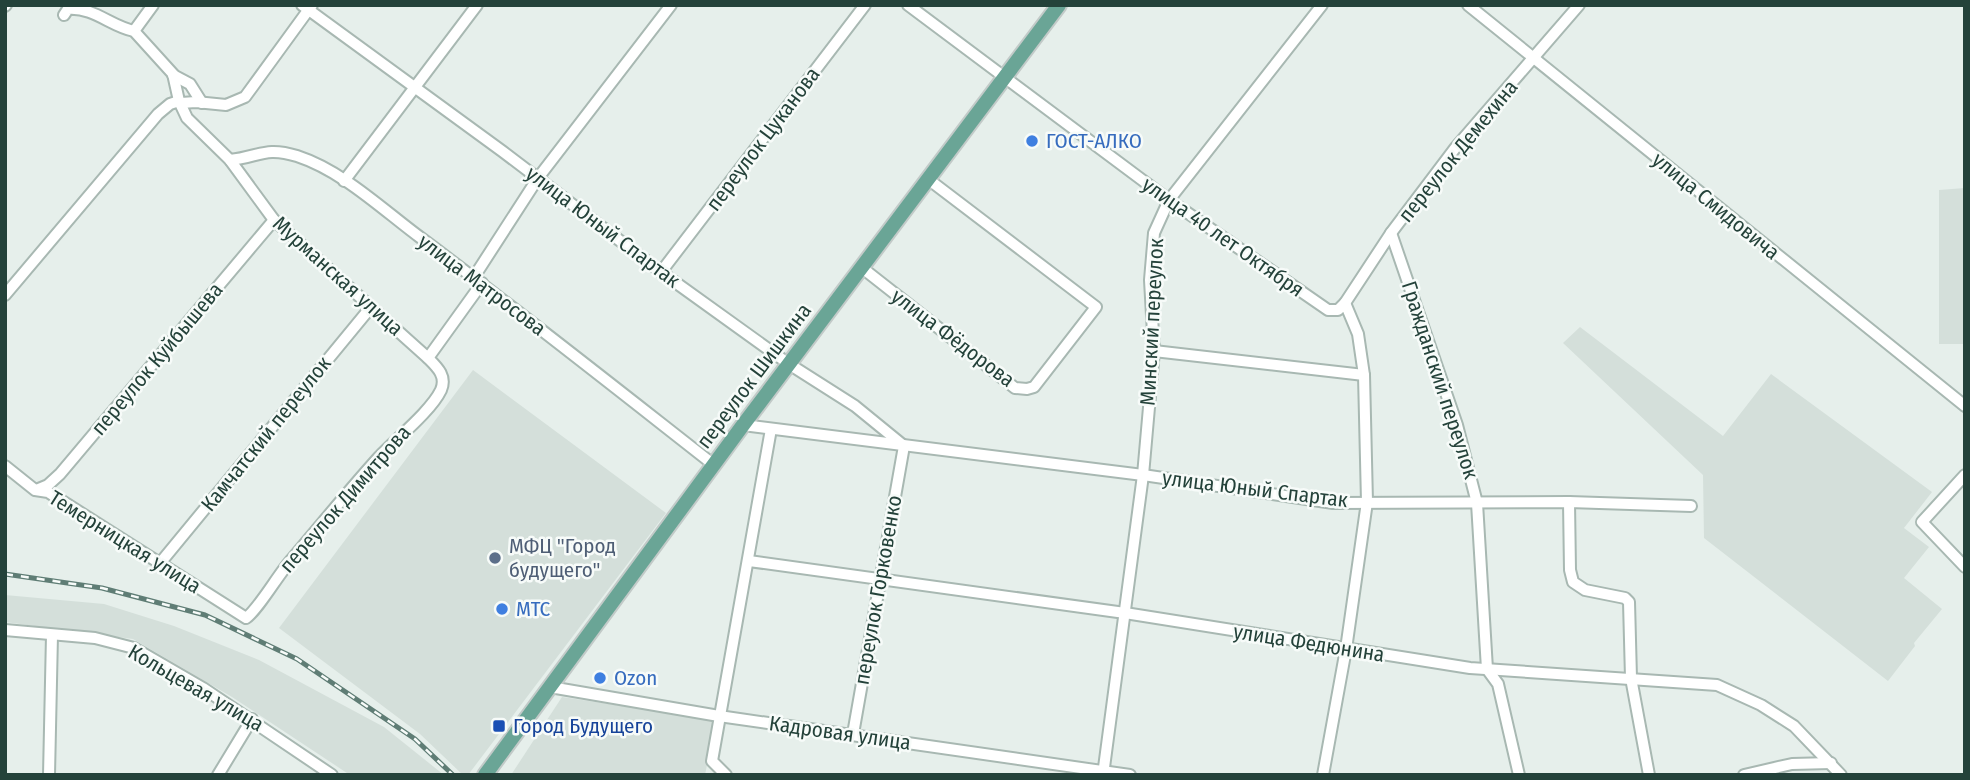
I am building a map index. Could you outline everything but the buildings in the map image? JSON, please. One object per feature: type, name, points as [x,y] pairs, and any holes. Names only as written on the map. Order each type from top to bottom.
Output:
[{"type":"main road","name":"переулок Шишкина","points":[[485,775],[743,425],[1059,5]]},
{"type":"street","points":[[134,31],[153,5]]},
{"type":"street","points":[[344,181],[477,5]]},
{"type":"street","points":[[428,358],[538,178],[671,5]]},
{"type":"street","name":"переулок Цуканова","points":[[661,272],[865,5]]},
{"type":"street","name":"улица 40 лет Октября","points":[[908,5],[1169,200],[1328,310],[1338,310],[1345,303]]},
{"type":"street","name":"Минский переулок","points":[[1103,773],[1143,475],[1154,351],[1150,280],[1154,233],[1169,200],[1322,5]]},
{"type":"street","name":"улица Смидовича","points":[[1468,5],[1965,407]]},
{"type":"street","name":"переулок Демехина","points":[[1345,303],[1391,233],[1456,147],[1579,5]]},
{"type":"street","points":[[5,295],[158,114],[170,104],[180,102],[226,105],[245,97],[308,7]]},
{"type":"street","name":"улица Юный Спартак","points":[[308,7],[661,272],[789,364],[855,406],[904,446]]},
{"type":"street","name":"Мурманская улица","points":[[64,15],[68,9],[88,10],[134,31],[173,75],[187,118],[230,160],[274,220],[428,358],[440,371],[443,381]]},
{"type":"street","points":[[173,75],[190,83],[202,103]]},
{"type":"street","name":"улица Матросова","points":[[230,160],[274,151],[298,157],[344,181],[478,280],[714,465]]},
{"type":"street","name":"улица Фёдорова","points":[[861,267],[1015,388],[1034,387],[1096,307],[928,179]]},
{"type":"street","name":"переулок Куйбышева","points":[[34,490],[48,485],[60,474],[274,220]]},
{"type":"street","name":"Гражданский переулок","points":[[1391,233],[1457,425],[1477,503],[1487,669],[1498,684],[1519,775]]},
{"type":"street","points":[[1323,775],[1346,649],[1367,502],[1364,375],[1358,334],[1345,303]]},
{"type":"street","name":"Камчатский переулок","points":[[161,562],[371,307]]},
{"type":"street","points":[[1154,351],[1364,375]]},
{"type":"street","name":"переулок Димитрова","points":[[246,618],[254,613],[278,574],[379,458],[434,400],[443,381]]},
{"type":"street","name":"улица Юный Спартак","points":[[743,425],[1143,475],[1333,503],[1569,502],[1691,506]]},
{"type":"street","points":[[726,775],[712,761],[771,429]]},
{"type":"street","name":"переулок Горковенко","points":[[853,734],[904,446]]},
{"type":"street","name":"Темерницкая улица","points":[[5,466],[34,490],[47,492],[246,618]]},
{"type":"street","points":[[1965,475],[1922,522],[1965,567]]},
{"type":"street","points":[[1569,502],[1570,570],[1573,582],[1586,590],[1625,598],[1629,602],[1631,678],[1649,775]]},
{"type":"street","name":"улица Федюнина","points":[[749,561],[1125,613],[1487,669],[1717,685],[1760,705],[1794,726],[1841,775]]},
{"type":"street","name":"Кольцевая улица","points":[[5,630],[95,638],[134,648],[252,719],[332,775]]},
{"type":"street","points":[[49,775],[52,635]]},
{"type":"street","name":"Кадровая улица","points":[[551,687],[719,716],[1130,775]]},
{"type":"street","points":[[218,775],[252,719]]},
{"type":"street","points":[[1744,775],[1792,764],[1831,763]]},
{"type":"shaded area","points":[[1965,188],[1965,344],[1939,344],[1939,190]]},
{"type":"shaded area","points":[[1580,327],[1723,436],[1771,374],[1932,492],[1904,528],[1929,547],[1904,578],[1942,609],[1888,681],[1704,538],[1703,475],[1563,343]]},
{"type":"shaded area","points":[[473,370],[666,513],[468,775],[463,775],[420,734],[279,628]]},
{"type":"shaded area","points":[[5,595],[104,604],[174,626],[259,660],[384,727],[444,775],[350,775],[232,697],[133,639],[5,622]]},
{"type":"shaded area","points":[[562,697],[716,720],[705,775],[511,775]]},
{"type":"railway","points":[[5,574],[102,588],[205,615],[297,659],[415,739],[453,775]]},
{"type":"place","name":"ГОСТ-АЛКО","points":[[1032,141]]},
{"type":"place","name":"МФЦ \"Город будущего\"","points":[[495,558]]},
{"type":"place","name":"МТС","points":[[502,609]]},
{"type":"place","name":"Ozon","points":[[600,678]]},
{"type":"place","name":"Город Будущего","points":[[499,726]]}]
